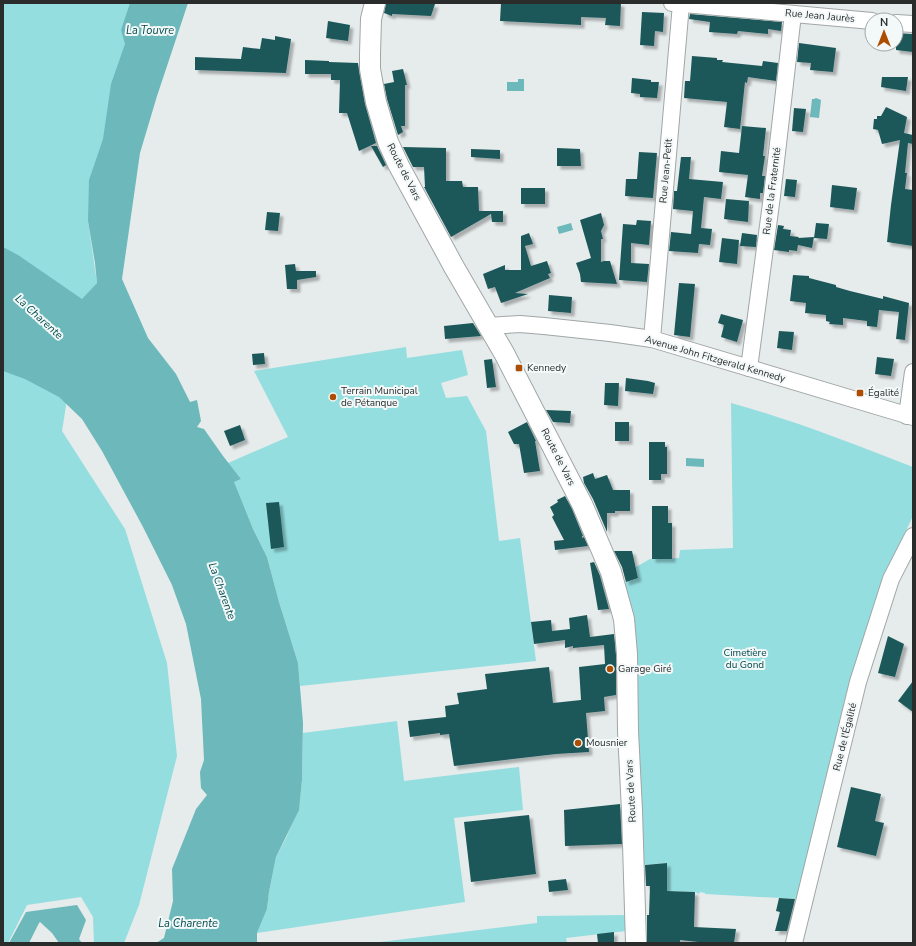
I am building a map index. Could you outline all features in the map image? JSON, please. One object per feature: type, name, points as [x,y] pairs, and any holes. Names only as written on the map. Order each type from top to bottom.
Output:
[{"type":"main road","name":"Route de Vars","points":[[376,3],[371,19],[370,69],[376,102],[388,142],[399,166],[454,267],[504,353],[582,504],[611,572],[624,620],[628,654],[628,731],[636,943]]},
{"type":"street","name":"Rue Jean Jaurès","points":[[676,3],[864,20]]},
{"type":"street","name":"Rue Jean-Petit","points":[[652,339],[676,3]]},
{"type":"street","name":"Rue de la Fraternité","points":[[749,368],[772,196],[793,14]]},
{"type":"street","name":"Avenue John Fitzgerald Kennedy","points":[[488,326],[520,324],[610,333],[652,339],[910,416]]},
{"type":"street","points":[[910,416],[913,372]]},
{"type":"street","name":"Rue de l'Égalité","points":[[794,943],[858,682],[891,579],[913,536]]},
{"type":"green space","points":[[3,3],[153,3],[88,221],[97,283],[83,299],[62,431],[125,529],[167,663],[177,756],[139,905],[124,943],[94,943],[93,917],[81,897],[27,905],[8,943],[3,943]]},
{"type":"green space","points":[[406,347],[407,358],[462,350],[468,375],[441,383],[446,398],[467,396],[486,431],[499,541],[520,538],[536,661],[300,686],[298,663],[267,557],[233,482],[241,479],[228,463],[288,437],[254,371]]},
{"type":"green space","name":"Cimetière du Gond","points":[[731,403],[800,425],[913,467],[913,516],[893,558],[799,899],[666,891],[667,863],[643,865],[623,583],[638,578],[636,567],[650,559],[679,558],[680,550],[733,548]]},
{"type":"green space","points":[[397,721],[404,781],[519,767],[523,810],[454,818],[465,902],[257,933],[267,909],[276,857],[299,808],[302,780],[303,733]]},
{"type":"green space","points":[[625,915],[626,931],[566,938],[567,943],[372,943],[537,923],[537,916]]},
{"type":"water","points":[[130,3],[188,3],[140,153],[122,279],[148,338],[176,374],[190,402],[197,400],[201,421],[197,427],[204,429],[241,479],[234,482],[253,529],[267,557],[298,663],[303,723],[302,780],[299,810],[276,857],[267,909],[257,933],[257,943],[156,943],[164,938],[173,901],[172,869],[196,809],[207,795],[201,788],[200,772],[204,760],[201,699],[186,624],[172,585],[143,527],[102,451],[82,419],[59,397],[25,379],[3,371],[3,247],[18,255],[82,299],[97,283],[88,221],[89,180],[103,139],[111,84],[125,44],[121,30]]},
{"type":"water","points":[[518,79],[524,79],[524,91],[507,91],[507,82],[518,82]]},
{"type":"water","points":[[816,98],[821,100],[819,118],[810,117],[812,99]]},
{"type":"water","points":[[571,223],[573,230],[559,234],[557,227]]},
{"type":"water","points":[[686,458],[704,459],[704,467],[686,466]]},
{"type":"water","points":[[77,905],[86,920],[79,939],[82,943],[59,943],[52,933],[40,922],[29,943],[9,943],[26,912]]},
{"type":"building","points":[[386,3],[435,4],[431,16],[392,14],[392,16],[384,13]]},
{"type":"building","points":[[501,3],[621,3],[620,26],[605,25],[606,18],[581,17],[581,25],[500,21]]},
{"type":"building","points":[[642,12],[664,13],[663,32],[655,31],[654,46],[640,45]]},
{"type":"building","points":[[690,14],[782,22],[781,31],[768,29],[768,34],[738,31],[737,34],[709,32],[710,22],[689,19]]},
{"type":"building","points":[[328,21],[350,25],[348,41],[326,38]]},
{"type":"building","points":[[904,33],[913,34],[913,52],[904,51]]},
{"type":"building","points":[[275,36],[291,39],[286,73],[195,70],[195,57],[241,59],[243,47],[260,49],[262,38],[275,40]]},
{"type":"building","points":[[799,43],[836,48],[833,72],[810,70],[811,63],[797,62]]},
{"type":"building","points":[[692,56],[717,58],[717,60],[723,60],[722,62],[762,66],[763,61],[778,63],[776,81],[748,77],[747,83],[745,82],[740,129],[724,127],[727,102],[684,98],[685,81],[690,81]]},
{"type":"building","points":[[305,60],[358,63],[365,104],[376,143],[359,151],[347,113],[339,113],[340,80],[331,80],[331,74],[305,74]]},
{"type":"building","points":[[403,69],[407,85],[405,85],[405,126],[401,126],[403,132],[398,135],[384,84],[394,82],[392,71]]},
{"type":"building","points":[[882,77],[908,77],[906,91],[881,87]]},
{"type":"building","points":[[632,78],[659,82],[657,98],[640,97],[640,94],[631,93]]},
{"type":"building","points":[[886,107],[907,117],[904,133],[913,135],[913,144],[908,143],[905,189],[913,190],[913,246],[887,242],[900,140],[882,144],[878,130],[873,129],[874,119],[877,119],[877,116],[881,116]]},
{"type":"building","points":[[794,108],[806,109],[803,132],[792,131]]},
{"type":"building","points":[[742,126],[766,128],[763,156],[765,156],[762,176],[765,176],[763,193],[760,193],[760,199],[745,197],[748,175],[719,172],[721,151],[739,153]]},
{"type":"building","points":[[371,146],[377,146],[386,165],[383,167]]},
{"type":"building","points":[[403,147],[446,148],[446,181],[462,181],[463,187],[478,187],[479,211],[503,211],[503,222],[492,222],[491,214],[451,237],[424,187],[424,167],[413,167]]},
{"type":"building","points":[[557,148],[580,149],[581,166],[557,166]]},
{"type":"building","points":[[471,149],[500,150],[500,159],[471,157]]},
{"type":"building","points":[[639,152],[657,153],[653,198],[625,196],[626,179],[637,179]]},
{"type":"building","points":[[681,157],[691,157],[689,179],[723,182],[721,199],[704,197],[701,228],[712,229],[710,245],[699,244],[698,253],[669,251],[671,232],[691,234],[693,211],[673,209],[674,191],[677,191]]},
{"type":"building","points":[[786,179],[797,180],[795,197],[784,196]]},
{"type":"building","points":[[832,185],[857,188],[854,210],[830,207]]},
{"type":"building","points":[[521,188],[545,188],[545,204],[521,204]]},
{"type":"building","points":[[726,199],[749,201],[748,222],[724,219]]},
{"type":"building","points":[[267,212],[280,213],[278,231],[265,230]]},
{"type":"building","points":[[601,213],[604,225],[601,231],[603,239],[601,239],[601,262],[610,261],[617,284],[581,282],[576,263],[591,258],[580,220]]},
{"type":"building","points":[[637,220],[651,221],[649,245],[631,243],[631,263],[649,264],[647,282],[619,280],[623,224],[636,225]]},
{"type":"building","points":[[816,223],[829,224],[827,239],[814,238]]},
{"type":"building","points":[[778,225],[784,226],[783,229],[791,230],[790,236],[799,237],[798,238],[814,237],[812,248],[798,245],[797,251],[789,250],[789,252],[774,250]]},
{"type":"building","points":[[529,233],[533,244],[525,246],[531,266],[547,261],[551,273],[548,274],[550,278],[515,293],[528,294],[501,303],[495,287],[488,289],[483,274],[505,265],[505,270],[521,270],[521,236]]},
{"type":"building","points":[[742,233],[757,235],[756,247],[740,246]]},
{"type":"building","points":[[722,238],[739,240],[737,264],[719,262]]},
{"type":"building","points":[[295,264],[296,271],[316,271],[316,277],[297,280],[297,289],[287,289],[285,265]]},
{"type":"building","points":[[793,275],[809,276],[809,278],[836,285],[836,287],[850,291],[883,299],[883,296],[909,303],[905,340],[896,339],[899,312],[879,310],[877,327],[867,326],[867,321],[843,318],[843,325],[829,324],[830,322],[826,321],[826,315],[805,313],[806,303],[790,301]]},
{"type":"building","points":[[679,283],[695,284],[690,337],[674,335]]},
{"type":"building","points":[[549,295],[572,297],[571,313],[548,311]]},
{"type":"building","points":[[721,314],[743,320],[737,342],[721,337],[724,325],[718,323]]},
{"type":"building","points":[[473,323],[481,336],[445,339],[444,326]]},
{"type":"building","points":[[779,331],[794,332],[792,350],[777,348]]},
{"type":"building","points":[[264,353],[265,364],[253,365],[252,354]]},
{"type":"building","points":[[877,357],[894,359],[891,376],[875,374]]},
{"type":"building","points":[[492,359],[496,387],[487,388],[484,360]]},
{"type":"building","points":[[626,378],[655,383],[653,394],[625,391]]},
{"type":"building","points":[[605,383],[619,383],[618,406],[604,405]]},
{"type":"building","points":[[546,410],[571,411],[570,423],[553,422]]},
{"type":"building","points":[[527,422],[536,441],[540,471],[524,473],[519,444],[514,444],[508,432]]},
{"type":"building","points":[[615,422],[629,422],[629,441],[615,441]]},
{"type":"building","points":[[240,425],[245,440],[230,446],[224,431]]},
{"type":"building","points":[[649,442],[665,442],[665,447],[667,447],[667,474],[661,474],[661,480],[649,480]]},
{"type":"building","points":[[593,473],[595,479],[607,475],[613,490],[630,490],[630,511],[615,511],[615,513],[607,513],[607,532],[593,499],[584,483],[583,477]]},
{"type":"building","points":[[565,496],[583,536],[582,538],[584,537],[588,546],[555,550],[554,541],[564,540],[552,517],[554,515],[550,507],[558,502],[557,500]]},
{"type":"building","points":[[279,502],[284,547],[271,549],[266,503]]},
{"type":"building","points":[[652,506],[668,506],[668,523],[672,523],[672,559],[652,559]]},
{"type":"building","points":[[614,551],[632,551],[638,578],[626,582],[622,567]]},
{"type":"building","points":[[594,562],[600,576],[609,609],[598,610],[590,563]]},
{"type":"building","points":[[587,615],[590,637],[614,634],[616,655],[616,695],[604,697],[605,711],[586,713],[589,752],[556,754],[454,766],[449,734],[440,735],[440,733],[410,737],[408,721],[446,717],[445,706],[459,704],[457,693],[487,689],[485,674],[549,667],[553,703],[581,700],[579,667],[605,664],[604,645],[573,648],[573,646],[565,648],[565,640],[534,644],[531,622],[551,620],[552,631],[570,629],[569,618]]},
{"type":"building","points":[[888,636],[904,644],[895,677],[878,673]]},
{"type":"building","points":[[913,681],[913,712],[898,701]]},
{"type":"building","points":[[851,787],[881,794],[875,821],[884,823],[876,856],[837,847]]},
{"type":"building","points":[[620,804],[622,844],[565,846],[564,810]]},
{"type":"building","points":[[529,815],[536,874],[471,882],[464,822]]},
{"type":"building","points":[[667,863],[667,891],[695,892],[694,927],[736,929],[734,943],[707,943],[680,940],[680,943],[647,943],[647,915],[649,915],[650,886],[646,886],[645,865]]},
{"type":"building","points":[[566,879],[568,890],[549,892],[548,881]]},
{"type":"building","points":[[779,898],[795,899],[787,931],[775,931],[780,912],[776,911]]},
{"type":"building","points":[[614,932],[614,943],[598,943],[597,934]]},
{"type":"place","name":"Kennedy","points":[[519,368]]},
{"type":"place","name":"Égalité","points":[[860,393]]},
{"type":"place","name":"Terrain Municipal de Pétanque","points":[[333,397]]},
{"type":"place","name":"Garage Giré","points":[[610,669]]},
{"type":"place","name":"Mousnier","points":[[578,743]]},
{"type":"water label","name":"La Touvre","points":[[150,30]]},
{"type":"water label","name":"La Charente","points":[[39,317]]},
{"type":"water label","name":"La Charente","points":[[222,591]]},
{"type":"water label","name":"La Charente","points":[[188,923]]}]
